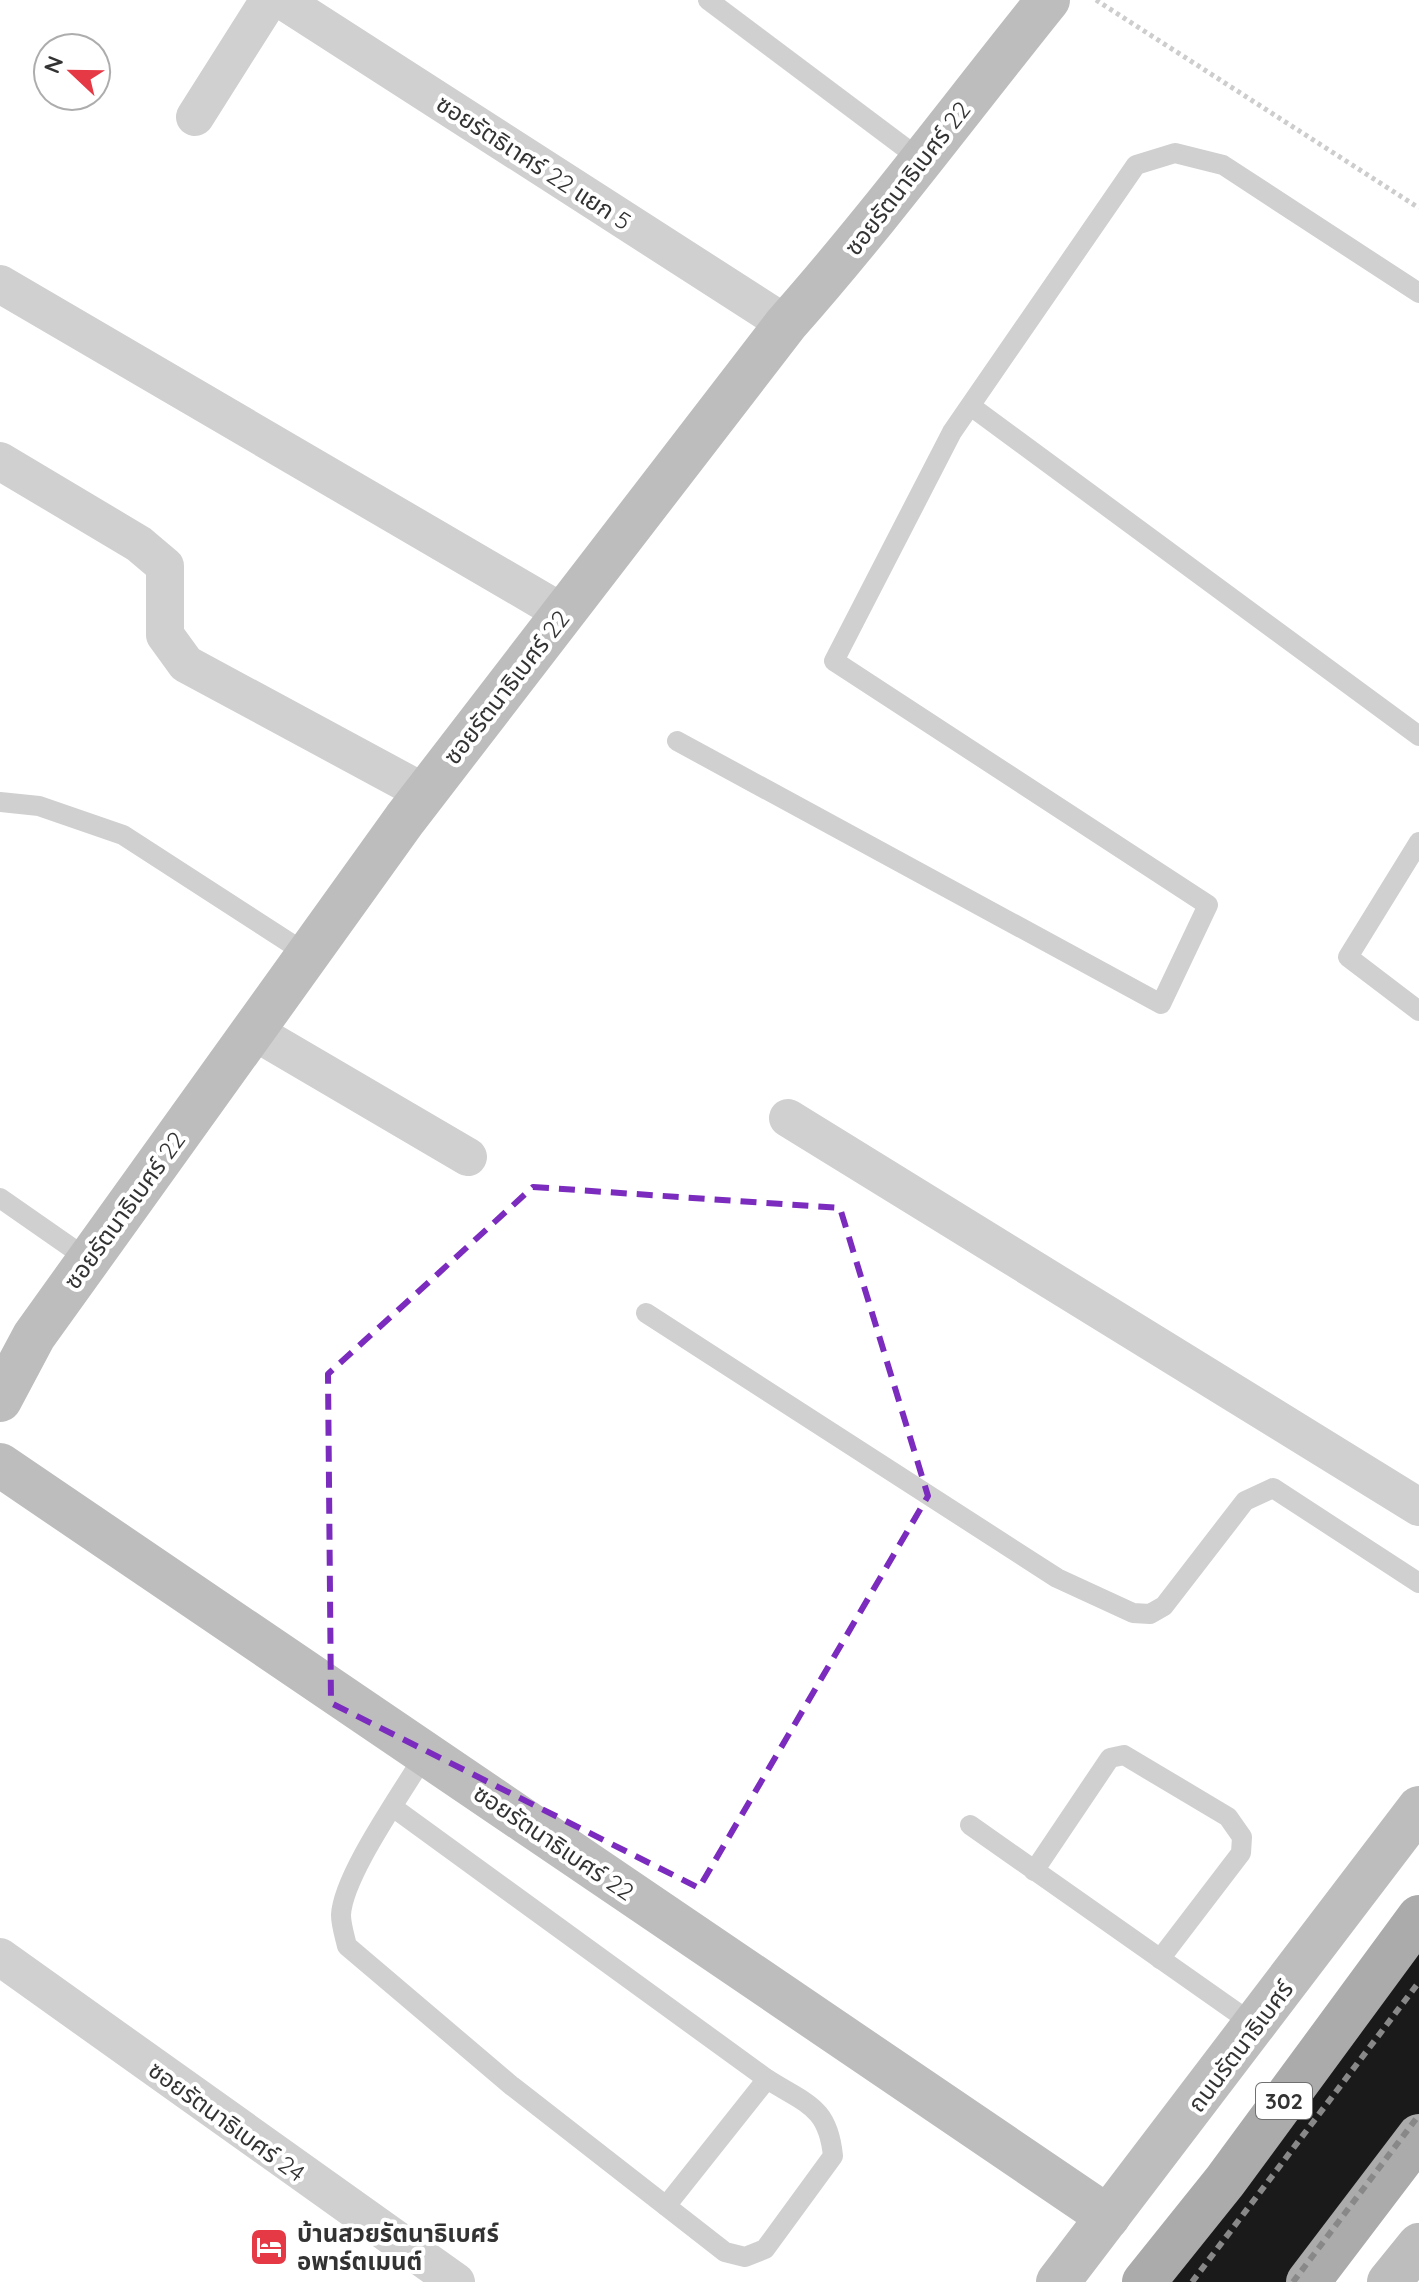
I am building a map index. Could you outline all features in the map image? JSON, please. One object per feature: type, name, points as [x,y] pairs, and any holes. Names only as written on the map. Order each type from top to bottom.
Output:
[{"type":"main road","name":"302","points":[[1144,2282],[1225,2181],[1419,1917]]},
{"type":"main road","points":[[1308,2282],[1419,2136]]},
{"type":"street","points":[[195,117],[269,0]]},
{"type":"street","name":"ซอยรัตธิเาศร์ 22 แยก 5","points":[[282,0],[786,324]]},
{"type":"street","name":"ซอยรัตนาธิเบศร์ 22","points":[[0,1400],[34,1336],[425,793],[786,324],[852,250],[920,159],[1048,0]]},
{"type":"street","points":[[0,284],[563,613]]},
{"type":"street","points":[[0,461],[139,544],[165,566],[165,635],[186,664],[425,793]]},
{"type":"street","points":[[253,1031],[468,1157]]},
{"type":"street","points":[[788,1118],[1419,1507]]},
{"type":"street","name":"ซอยรัตนาธิเบศร์ 22","points":[[0,1465],[1108,2217]]},
{"type":"street","name":"ถนนรัตนาธิเบศร์","points":[[1058,2282],[1256,2026],[1419,1808]]},
{"type":"street","name":"ซอยรัตนาธิเบศร์ 24","points":[[0,1957],[456,2282]]},
{"type":"street","points":[[1389,2282],[1419,2245]]},
{"type":"lane","points":[[708,0],[920,159]]},
{"type":"lane","points":[[677,741],[1161,1004],[1208,905],[834,661],[952,432],[1136,165],[1175,153],[1223,165],[1419,293]]},
{"type":"lane","points":[[972,407],[1419,736]]},
{"type":"lane","points":[[0,802],[39,806],[123,835],[307,954]]},
{"type":"lane","points":[[1419,842],[1348,957],[1419,1011]]},
{"type":"lane","points":[[0,1198],[89,1260]]},
{"type":"lane","points":[[646,1313],[1057,1578],[1133,1613],[1150,1614],[1164,1606],[1245,1501],[1273,1488],[1419,1583]]},
{"type":"lane","points":[[394,1808],[767,2079],[821,2113],[830,2130],[833,2156],[765,2249],[745,2257],[725,2252],[512,2086],[347,1946],[341,1916],[348,1887],[425,1754]]},
{"type":"lane","points":[[1034,1871],[1110,1758],[1124,1755],[1228,1817],[1242,1837],[1241,1853],[1160,1959]]},
{"type":"lane","points":[[970,1825],[1256,2026]]},
{"type":"lane","points":[[666,2206],[767,2079]]},
{"type":"path","points":[[1096,0],[1419,208]]},
{"type":"highlighted area","points":[[533,1187],[840,1208],[928,1496],[699,1888],[331,1703],[328,1374]]},
{"type":"building","points":[[1419,1950],[1419,2145],[1315,2282],[1168,2282]]},
{"type":"railway","points":[[1192,2282],[1419,1982]]},
{"type":"railway","points":[[1293,2282],[1419,2115]]},
{"type":"place","name":"บ้านสวยรัตนาธิเบศร์ อพาร์ตเมนต์","points":[[269,2247]]}]
